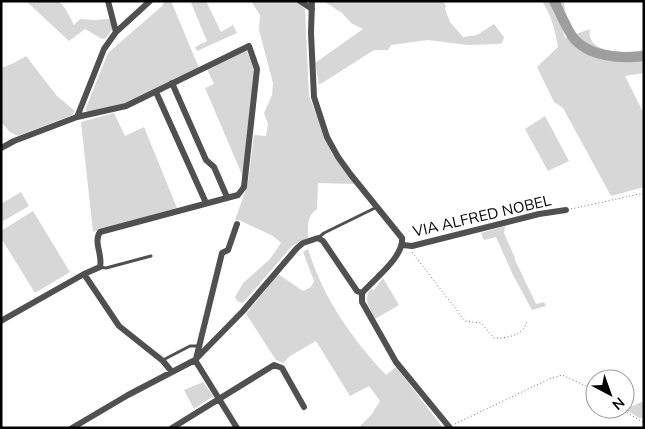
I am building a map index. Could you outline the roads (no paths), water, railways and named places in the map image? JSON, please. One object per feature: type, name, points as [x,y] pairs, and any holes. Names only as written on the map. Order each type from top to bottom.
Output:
[{"type":"street","points":[[108,1],[116,32]]},
{"type":"street","points":[[77,117],[104,49],[116,32],[150,1]]},
{"type":"street","points":[[300,1],[312,9]]},
{"type":"street","points":[[312,1],[311,33],[314,97],[327,137],[342,163],[400,233],[405,246],[399,255],[362,293],[362,302],[366,313],[396,362],[449,427]]},
{"type":"street","points":[[1,148],[14,141],[77,117],[126,106],[248,46],[257,69],[244,187],[238,195],[100,232],[97,237],[100,267],[84,274],[1,321]]},
{"type":"street","points":[[172,83],[206,160],[214,168],[227,197]]},
{"type":"street","points":[[156,92],[206,203]]},
{"type":"street","name":"VIA ALFRED NOBEL","points":[[405,246],[433,241],[539,214],[566,210]]},
{"type":"street","points":[[237,224],[228,250],[222,253],[195,360],[237,428]]},
{"type":"street","points":[[72,428],[195,360],[243,311],[296,248],[303,243],[318,238],[326,245],[357,290],[362,293]]},
{"type":"street","points":[[84,274],[103,305],[119,326],[163,361],[172,372]]},
{"type":"street","points":[[175,427],[274,366],[282,368],[304,407]]},
{"type":"lane","points":[[318,238],[324,233],[377,207]]},
{"type":"lane","points":[[100,267],[106,268],[151,256]]},
{"type":"lane","points":[[163,361],[190,346],[199,346]]},
{"type":"waterway","points":[[554,1],[572,36],[586,48],[615,57],[644,56]]}]
